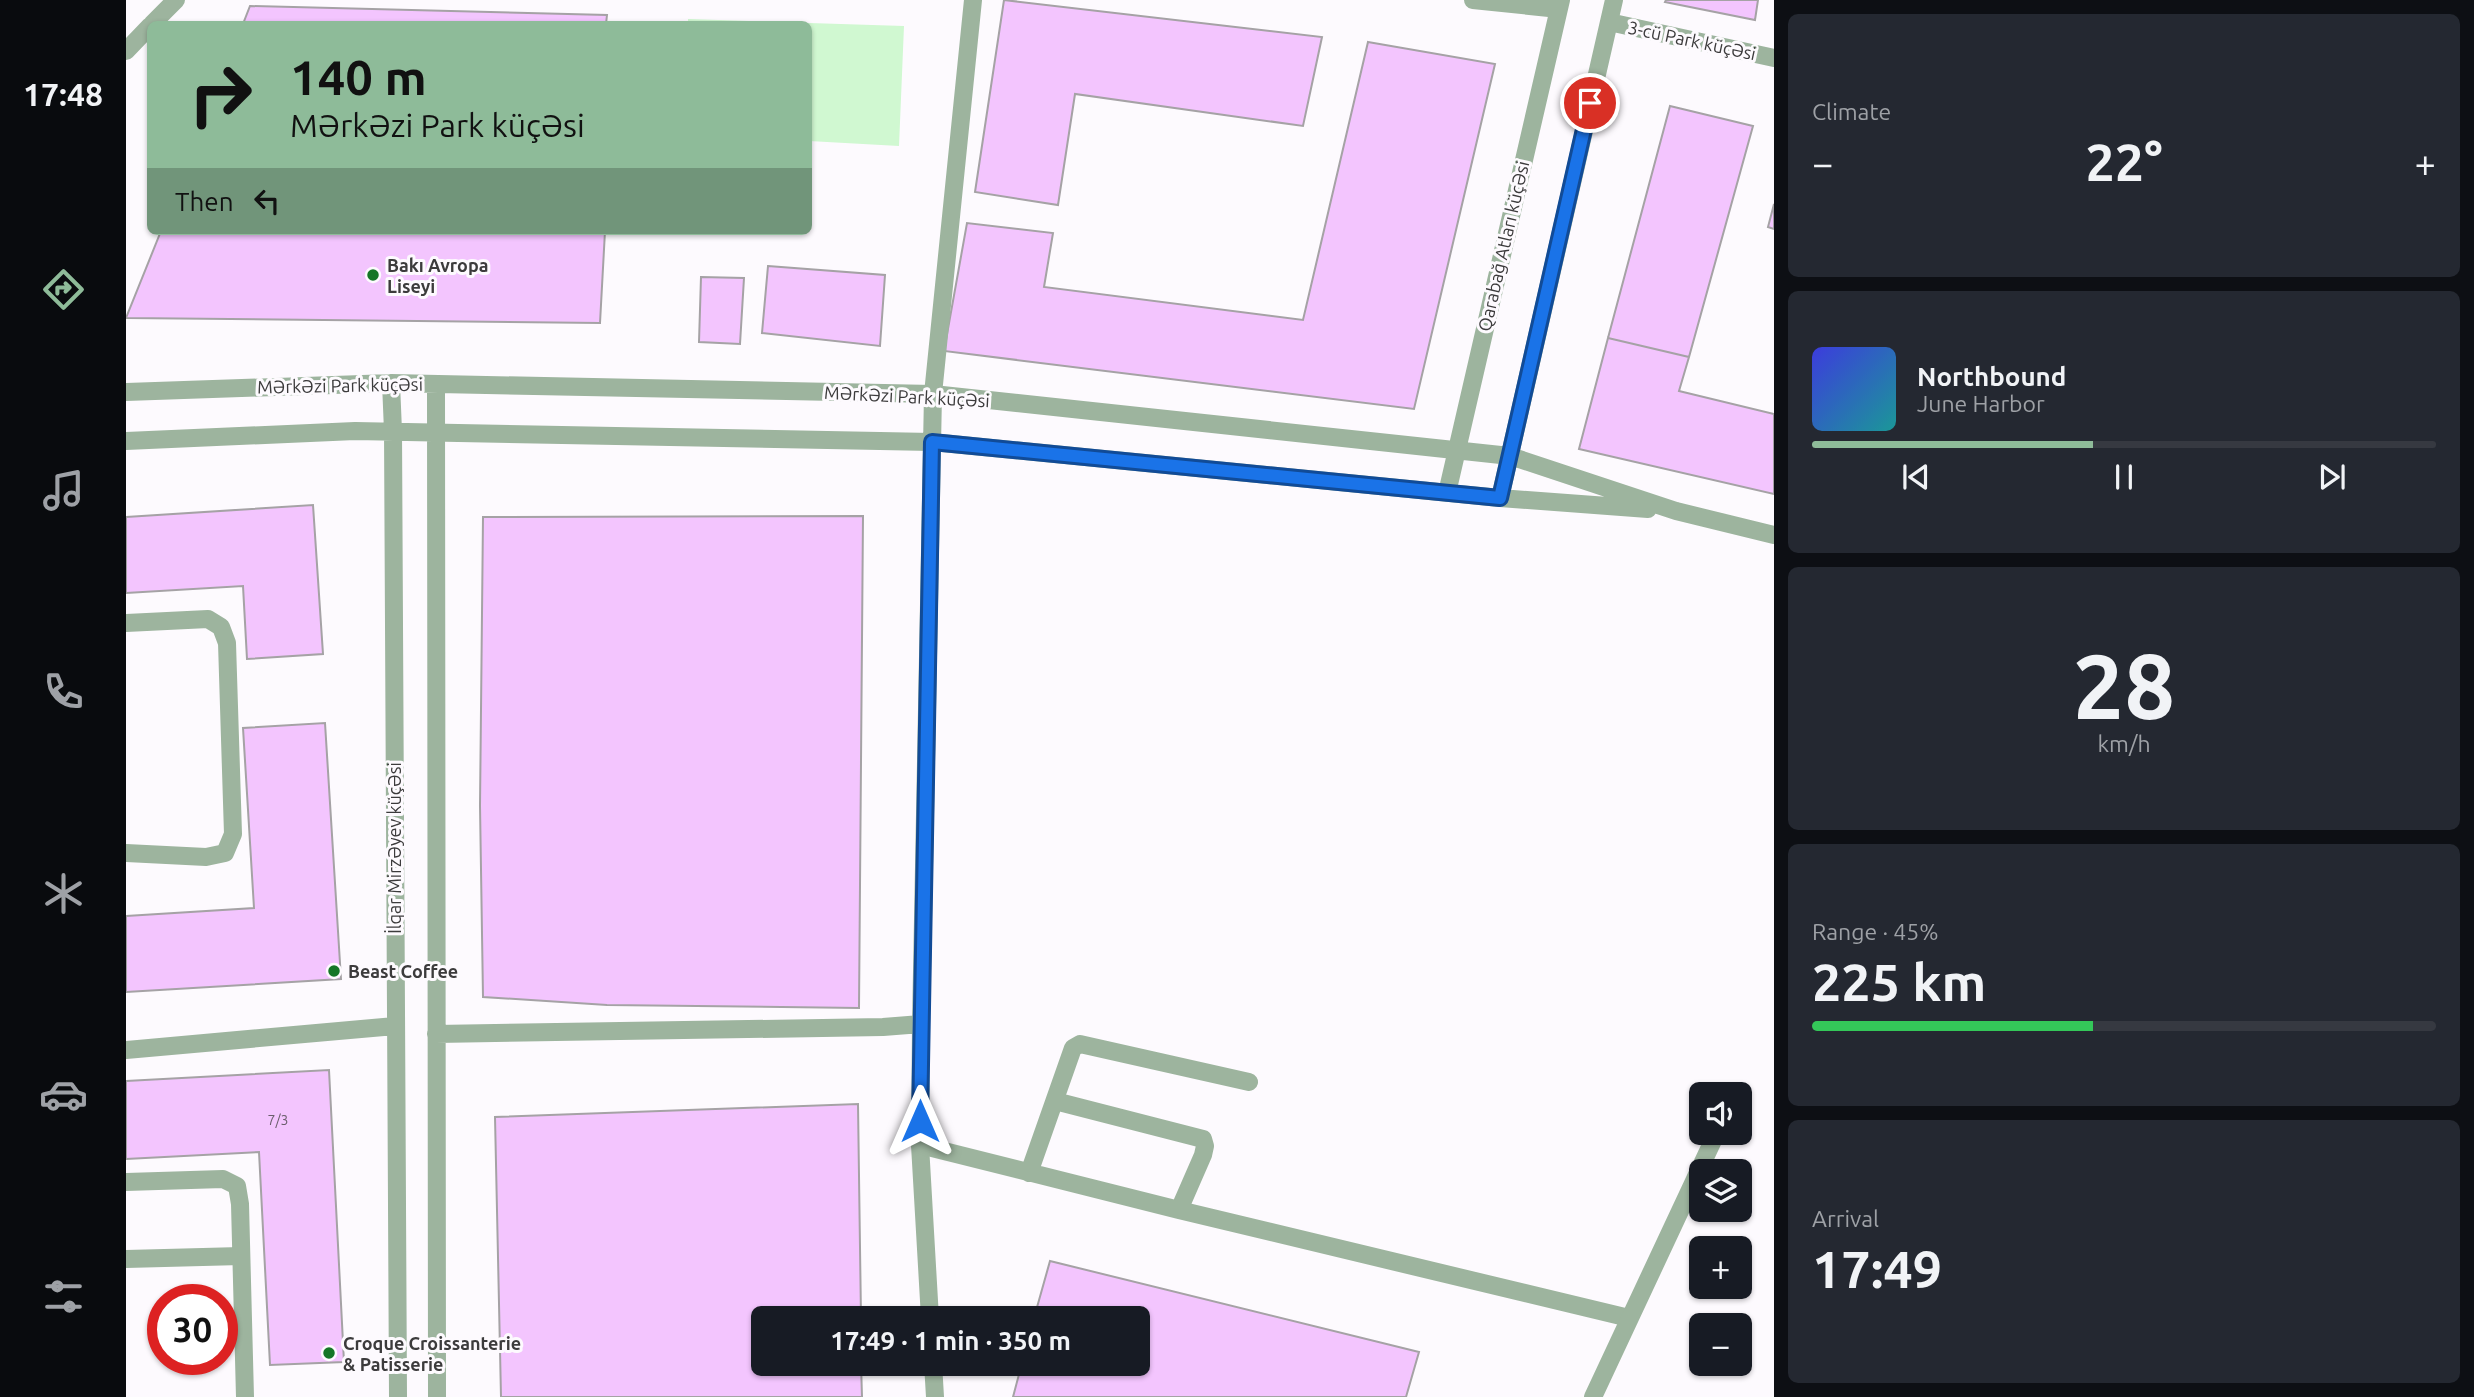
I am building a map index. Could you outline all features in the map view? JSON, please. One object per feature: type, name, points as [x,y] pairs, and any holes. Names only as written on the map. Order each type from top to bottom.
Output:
[{"type":"street","points":[[155,21],[176,0]]},
{"type":"street","points":[[929,1306],[920,1145],[933,394],[973,0]]},
{"type":"street","points":[[1473,0],[1560,4]]},
{"type":"street","points":[[1500,498],[1614,0]]},
{"type":"street","name":"Qarabağ Atları küçəsi","points":[[1447,493],[1560,4]]},
{"type":"street","name":"3-cü Park küçəsi","points":[[1609,22],[1774,58]]},
{"type":"street","points":[[126,51],[147,29]]},
{"type":"street","name":"Mərkəzi Park küçəsi","points":[[126,392],[391,383],[933,394],[1510,456],[1676,511],[1774,535]]},
{"type":"street","name":"İlqar Mirzəyev küçəsi","points":[[391,383],[398,1397]]},
{"type":"street","points":[[436,384],[437,1397]]},
{"type":"street","name":"Mərkəzi Park küçəsi","points":[[126,440],[436,431],[932,442],[1500,498],[1676,511]]},
{"type":"street","points":[[126,623],[208,619],[221,627],[227,643],[233,834],[225,853],[206,857],[126,853]]},
{"type":"street","points":[[436,1034],[883,1027],[921,1024]]},
{"type":"street","points":[[126,1050],[395,1026]]},
{"type":"street","points":[[1029,1173],[1073,1048],[1080,1044],[1248,1082]]},
{"type":"street","points":[[1055,1101],[1203,1139],[1203,1155],[1179,1210]]},
{"type":"street","points":[[920,1145],[1629,1318]]},
{"type":"street","points":[[1593,1397],[1711,1145]]},
{"type":"street","points":[[126,1182],[223,1179],[237,1186],[240,1203],[245,1397]]},
{"type":"street","points":[[126,1259],[241,1256]]},
{"type":"street","points":[[934,1376],[935,1397]]},
{"type":"green space","points":[[688,19],[750,21],[688,21]]},
{"type":"green space","points":[[812,23],[904,26],[899,146],[812,141]]},
{"type":"building","points":[[1004,0],[1322,37],[1303,126],[1075,94],[1058,205],[975,192]]},
{"type":"building","points":[[1758,0],[1755,20],[1665,2]]},
{"type":"building","points":[[250,6],[607,15],[606,21],[244,21]]},
{"type":"building","points":[[1368,42],[1495,64],[1414,409],[944,351],[967,223],[1053,233],[1044,287],[1303,320]]},
{"type":"building","points":[[1670,106],[1753,126],[1689,357],[1608,338]]},
{"type":"building","points":[[1774,204],[1774,229],[1768,227]]},
{"type":"building","name":"Bakı Avropa Liseyi","points":[[159,235],[605,235],[600,323],[126,318]]},
{"type":"building","points":[[768,266],[885,275],[880,346],[762,333]]},
{"type":"building","points":[[701,277],[744,278],[740,344],[699,342]]},
{"type":"building","points":[[1608,338],[1689,357],[1679,391],[1774,414],[1774,494],[1579,449]]},
{"type":"building","points":[[313,505],[323,654],[247,659],[243,586],[126,593],[126,517]]},
{"type":"building","points":[[863,516],[859,1008],[607,1005],[483,997],[480,806],[483,517]]},
{"type":"building","points":[[325,723],[341,979],[126,992],[126,916],[254,908],[243,728]]},
{"type":"building","points":[[329,1070],[344,1362],[270,1365],[259,1152],[126,1159],[126,1081]]},
{"type":"building","points":[[858,1104],[861,1306],[751,1306],[751,1376],[861,1376],[862,1397],[501,1397],[495,1117]]},
{"type":"building","points":[[1050,1261],[1419,1352],[1406,1397],[1013,1397],[1019,1376],[1150,1376],[1150,1306],[1037,1306]]},
{"type":"place","name":"Bakı Avropa Liseyi","points":[[373,275]]},
{"type":"place","name":"Beast Coffee","points":[[334,971]]},
{"type":"place","name":"Croque Croissanterie & Patisserie","points":[[329,1353]]},
{"type":"route","points":[[920,1121],[932,442],[1500,498],[1590,103]]}]
